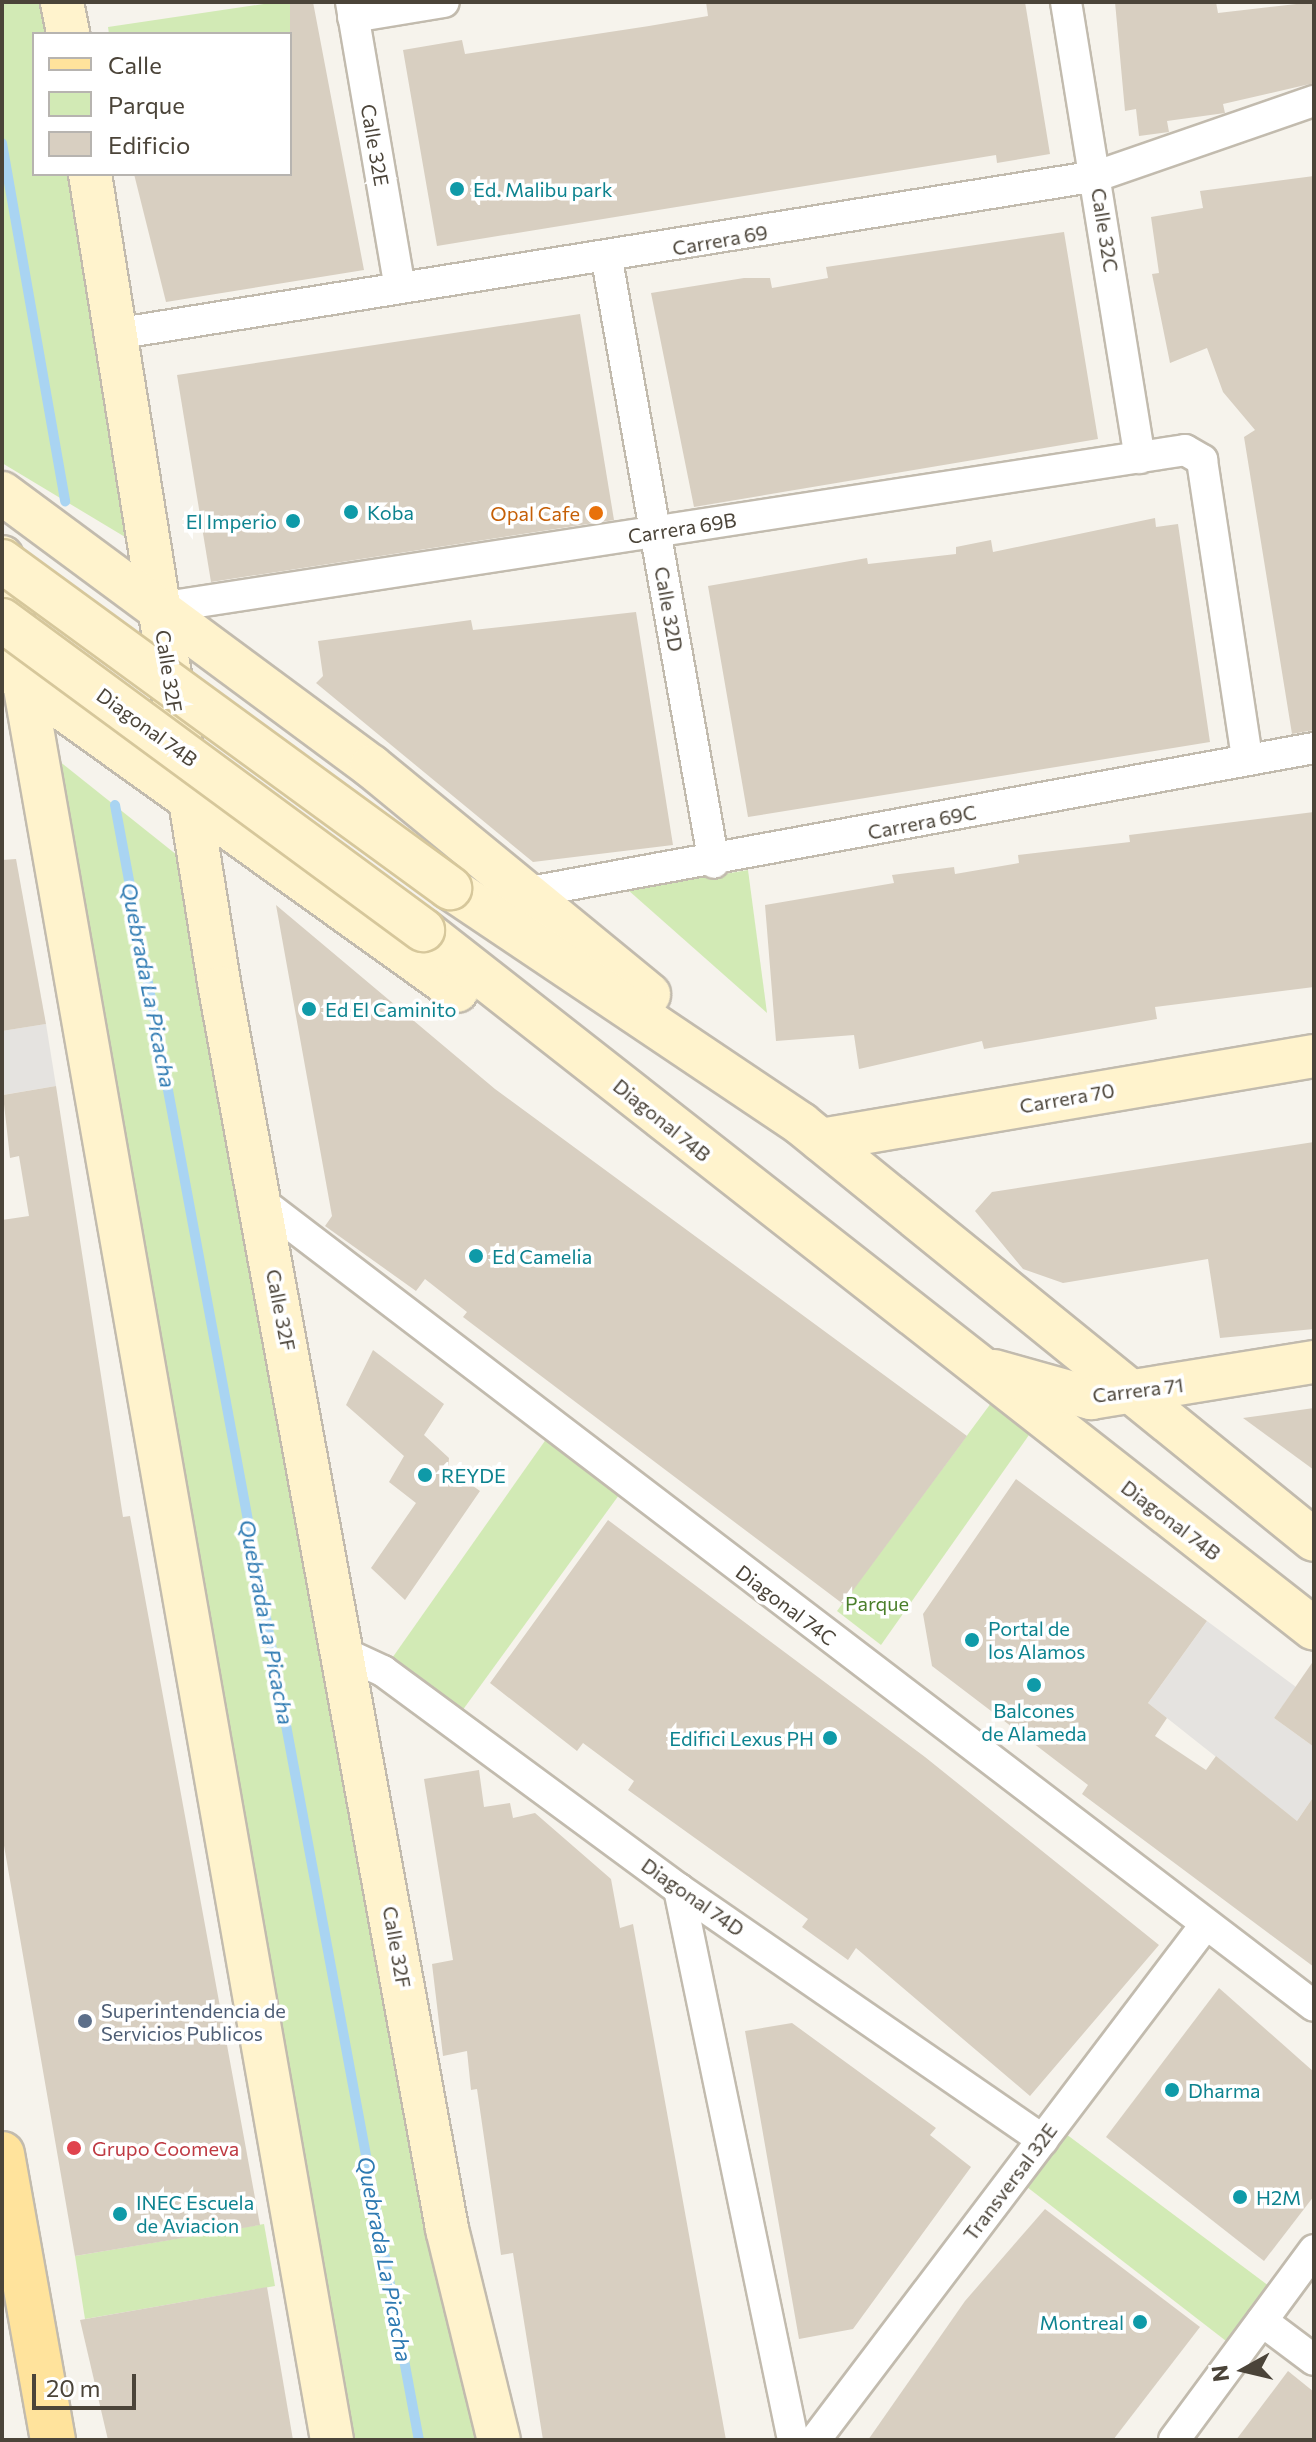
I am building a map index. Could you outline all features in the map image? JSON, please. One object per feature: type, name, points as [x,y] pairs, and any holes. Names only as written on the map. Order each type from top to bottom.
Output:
[{"type":"main road","points":[[62,2],[68,32]]},
{"type":"main road","name":"Calle 32F","points":[[90,176],[171,686],[260,1201],[346,1654],[447,2229],[499,2440]]},
{"type":"main road","points":[[2,493],[371,766],[530,892],[811,1132],[1128,1395],[1314,1540]]},
{"type":"main road","points":[[2,559],[13,674],[332,2440]]},
{"type":"main road","points":[[2,559],[450,888],[811,1132]]},
{"type":"main road","name":"Diagonal 74B","points":[[2,620],[423,930],[965,1361],[1314,1629]]},
{"type":"main road","points":[[13,674],[853,1272]]},
{"type":"main road","points":[[121,750],[160,714],[171,686]]},
{"type":"main road","points":[[295,875],[297,846],[315,807],[371,766]]},
{"type":"main road","name":"Carrera 70","points":[[811,1132],[1314,1056]]},
{"type":"main road","name":"Carrera 71","points":[[965,1361],[1071,1396],[1128,1395],[1314,1362]]},
{"type":"main road","points":[[2,2154],[53,2440]]},
{"type":"street","points":[[352,10],[444,2]]},
{"type":"street","name":"Calle 32C","points":[[1066,2],[1097,176],[1140,458]]},
{"type":"street","name":"Calle 32E","points":[[352,10],[400,288]]},
{"type":"street","name":"Carrera 69","points":[[115,334],[400,288],[607,260],[1097,176],[1314,101]]},
{"type":"street","name":"Calle 32D","points":[[607,260],[714,863]]},
{"type":"street","name":"Carrera 69B","points":[[159,608],[1185,450],[1202,460],[1247,758]]},
{"type":"street","name":"Carrera 69C","points":[[530,892],[714,863],[1247,758],[1314,748]]},
{"type":"street","name":"Diagonal 74C","points":[[260,1201],[1314,2006]]},
{"type":"street","name":"Diagonal 74D","points":[[346,1654],[383,1671],[679,1889],[1043,2140]]},
{"type":"street","points":[[679,1889],[793,2440]]},
{"type":"street","name":"Transversal 32E","points":[[815,2440],[1206,1924]]},
{"type":"street","points":[[1174,2440],[1314,2250]]},
{"type":"street","points":[[1262,2321],[1314,2360]]},
{"type":"green space","points":[[2,2],[62,2],[68,32],[32,32],[32,176],[90,176],[150,552],[2,463]]},
{"type":"green space","points":[[277,2],[313,2],[291,32],[109,32],[108,27]]},
{"type":"green space","points":[[34,741],[202,875],[499,2440],[332,2440]]},
{"type":"green space","points":[[748,870],[767,1013],[628,890]]},
{"type":"green space","name":"Parque","points":[[997,1395],[1036,1425],[881,1645],[837,1611]]},
{"type":"green space","points":[[554,1428],[627,1484],[454,1722],[383,1671]]},
{"type":"green space","points":[[1054,2125],[1281,2295],[1239,2351],[1014,2177]]},
{"type":"green space","points":[[264,2224],[275,2286],[85,2319],[75,2256]]},
{"type":"shaded area","points":[[46,1024],[56,1086],[2,1095],[2,1031]]},
{"type":"shaded area","points":[[1207,1621],[1296,1687],[1274,1718],[1314,1747],[1314,1796],[1297,1821],[1148,1703]]},
{"type":"building","points":[[290,2],[313,2],[364,270],[166,302],[134,176],[292,176]]},
{"type":"building","points":[[706,2],[1025,2],[1050,154],[997,163],[996,155],[437,246],[403,50],[462,40],[465,54],[649,26],[708,16]]},
{"type":"building","points":[[1115,2],[1216,2],[1218,13],[1314,2],[1314,83],[1223,104],[1225,113],[1167,121],[1169,132],[1139,136],[1136,109],[1125,111]]},
{"type":"building","points":[[1314,176],[1314,730],[1292,734],[1244,437],[1255,430],[1223,392],[1207,348],[1170,363],[1152,274],[1159,273],[1151,217],[1203,208],[1200,191]]},
{"type":"building","points":[[1064,232],[1098,439],[694,507],[651,293],[744,278],[770,278],[772,288],[828,278],[826,267]]},
{"type":"building","points":[[580,314],[614,520],[211,582],[177,375]]},
{"type":"building","points":[[1155,518],[1156,527],[1178,524],[1210,742],[748,817],[708,586],[867,558],[868,564],[956,554],[956,547],[991,540],[993,552]]},
{"type":"building","points":[[636,612],[673,845],[533,862],[316,683],[323,676],[318,641],[471,620],[473,630]]},
{"type":"building","points":[[1314,812],[1314,987],[1155,1007],[1157,1019],[984,1049],[982,1041],[859,1069],[854,1035],[776,1041],[765,905],[894,883],[892,875],[954,867],[955,874],[1019,863],[1018,855],[1130,842],[1129,835]]},
{"type":"building","points":[[16,859],[46,1024],[2,1031],[2,860]]},
{"type":"building","points":[[276,905],[495,1089],[967,1436],[843,1604],[463,1317],[467,1312],[425,1279],[416,1291],[325,1226],[332,1216]]},
{"type":"building","points":[[56,1086],[123,1517],[130,1516],[260,2225],[75,2256],[2,1834],[2,1220],[29,1216],[19,1156],[10,1158],[3,1095]]},
{"type":"building","points":[[1314,1142],[1314,1329],[1220,1338],[1208,1259],[1063,1283],[1023,1269],[975,1211],[992,1192]]},
{"type":"building","name":"REYDE","points":[[373,1350],[444,1404],[424,1435],[449,1458],[448,1468],[480,1491],[405,1600],[371,1568],[416,1503],[389,1482],[404,1456],[346,1405]]},
{"type":"building","points":[[1314,1408],[1314,1470],[1243,1418]]},
{"type":"building","points":[[1016,1479],[1207,1621],[1148,1703],[1167,1718],[1155,1736],[1206,1770],[1216,1756],[1297,1821],[1314,1796],[1314,1967],[1082,1794],[1088,1785],[932,1666],[923,1614]]},
{"type":"building","points":[[608,1520],[925,1757],[1159,1945],[1030,2096],[856,1948],[848,1960],[802,1927],[808,1919],[628,1790],[634,1781],[583,1743],[577,1751],[490,1683]]},
{"type":"building","points":[[1314,1660],[1314,1747],[1274,1718]]},
{"type":"building","points":[[479,1770],[484,1807],[510,1803],[513,1818],[535,1813],[611,1879],[620,1928],[633,1924],[726,2440],[543,2440],[513,2253],[501,2255],[477,2089],[471,2090],[467,2051],[443,2056],[432,1964],[453,1960],[424,1779]]},
{"type":"building","points":[[1219,1988],[1314,2072],[1314,2196],[1264,2261],[1106,2137]]},
{"type":"building","points":[[792,2023],[936,2128],[930,2135],[971,2167],[853,2329],[799,2339],[745,2031]]},
{"type":"building","points":[[1045,2209],[1200,2327],[1113,2440],[868,2440],[965,2301]]},
{"type":"building","points":[[267,2287],[293,2440],[108,2440],[80,2320]]},
{"type":"building","points":[[1288,2371],[1314,2392],[1314,2440],[1236,2440]]},
{"type":"waterway","name":"Quebrada La Picacha","points":[[2,143],[65,501]]},
{"type":"waterway","name":"Quebrada La Picacha","points":[[115,805],[419,2440]]},
{"type":"place","name":"Ed. Malibu park","points":[[457,189]]},
{"type":"place","name":"Koba","points":[[351,512]]},
{"type":"place","name":"Opal Cafe","points":[[596,513]]},
{"type":"place","name":"El Imperio","points":[[293,521]]},
{"type":"place","name":"Ed El Caminito","points":[[309,1009]]},
{"type":"place","name":"Ed Camelia","points":[[476,1256]]},
{"type":"place","name":"REYDE","points":[[425,1475]]},
{"type":"place","name":"Portal de los Alamos","points":[[972,1640]]},
{"type":"place","name":"Balcones de Alameda","points":[[1034,1685]]},
{"type":"place","name":"Edifici Lexus PH","points":[[830,1738]]},
{"type":"place","name":"Superintendencia de Servicios Publicos","points":[[85,2021]]},
{"type":"place","name":"Dharma","points":[[1172,2090]]},
{"type":"place","name":"Grupo Coomeva","points":[[74,2148]]},
{"type":"place","name":"H2M","points":[[1240,2197]]},
{"type":"place","name":"INEC Escuela de Aviacion","points":[[120,2214]]},
{"type":"place","name":"Montreal","points":[[1140,2322]]}]
